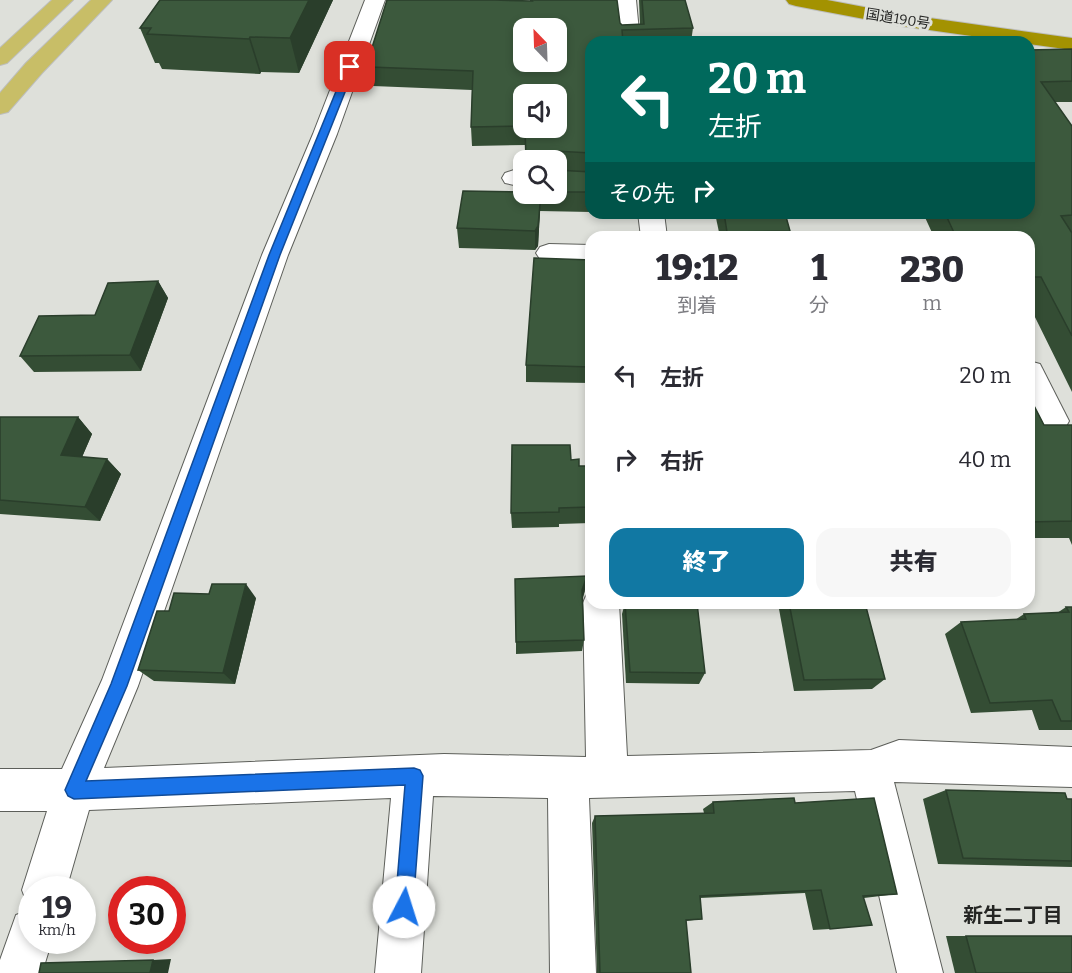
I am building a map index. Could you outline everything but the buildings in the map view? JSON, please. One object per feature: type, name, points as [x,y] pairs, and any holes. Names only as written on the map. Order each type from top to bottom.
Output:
[{"type":"highway","name":"国道190号","points":[[796,0],[901,20],[1015,36]]},
{"type":"highway","points":[[873,0],[885,12],[901,20]]},
{"type":"highway","name":"国道190号","points":[[1035,39],[1072,44]]},
{"type":"main road","points":[[0,59],[63,0]]},
{"type":"main road","points":[[0,107],[102,0]]},
{"type":"street","points":[[48,876],[74,790],[119,686],[275,255],[325,134],[375,0]]},
{"type":"street","points":[[626,0],[629,36]]},
{"type":"street","points":[[549,252],[585,254]]},
{"type":"street","points":[[1035,385],[1051,421]]},
{"type":"street","points":[[573,973],[601,609]]},
{"type":"street","points":[[0,790],[74,790],[414,776],[588,778],[871,770],[899,760],[1072,767]]},
{"type":"street","points":[[871,770],[920,973]]},
{"type":"street","points":[[398,973],[414,776]]},
{"type":"street","points":[[19,973],[25,954]]},
{"type":"district","name":"新生二丁目","points":[[1013,915]]},
{"type":"route","points":[[350,67],[275,255],[119,686],[74,790],[414,776],[404,907]]}]
